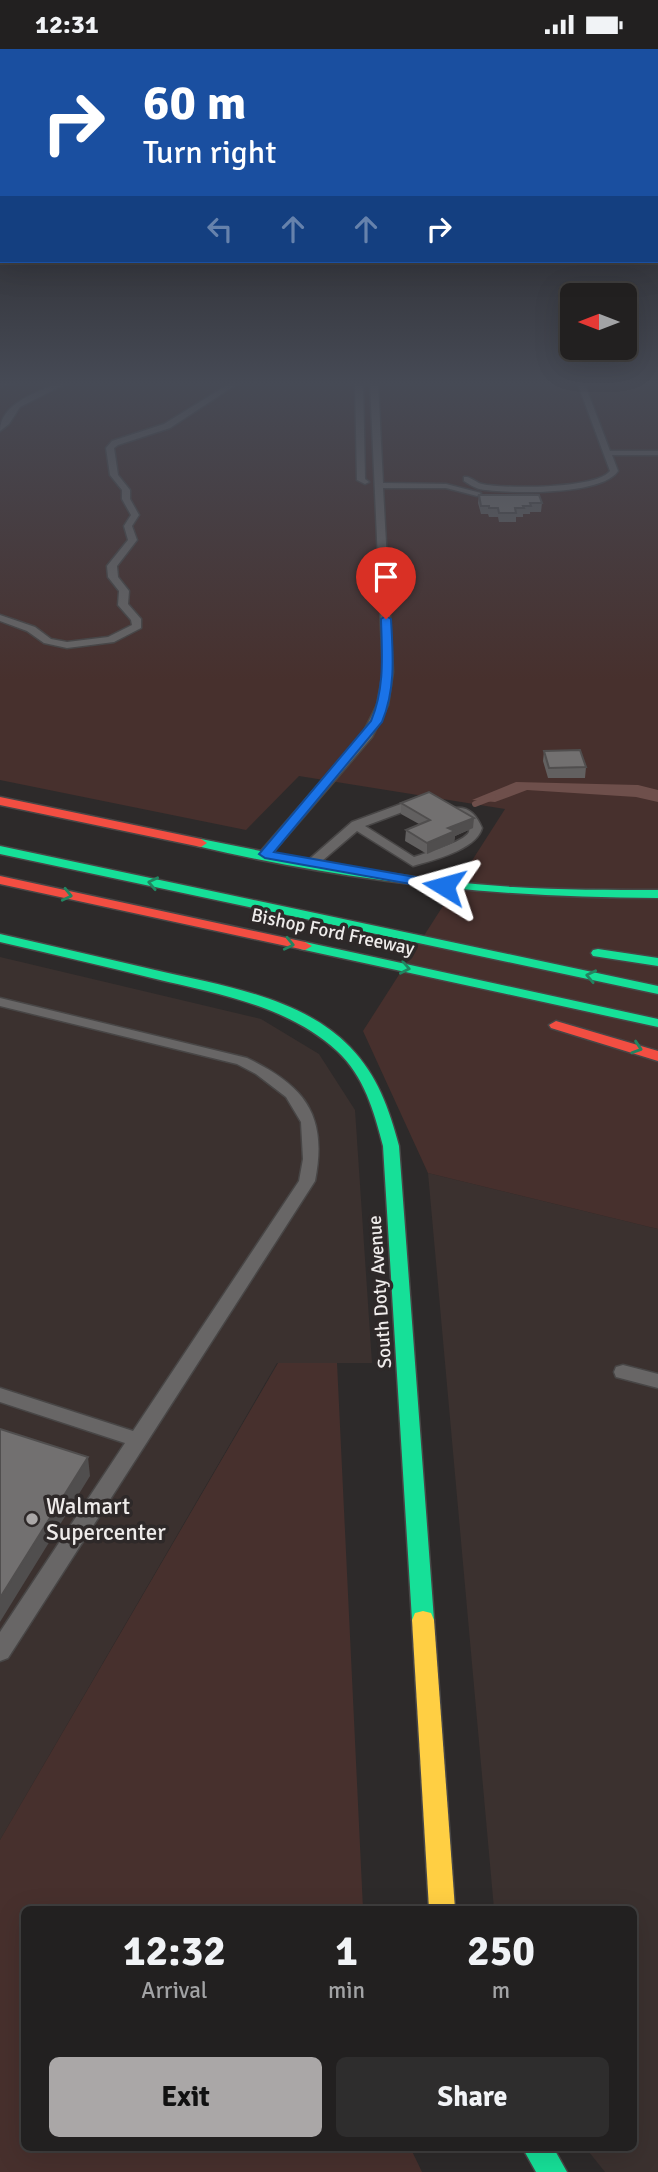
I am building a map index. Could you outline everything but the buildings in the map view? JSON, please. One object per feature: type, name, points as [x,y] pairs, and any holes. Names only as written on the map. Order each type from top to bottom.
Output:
[{"type":"main road","points":[[0,801],[311,863],[467,889],[576,896],[658,894]]},
{"type":"main road","name":"Bishop Ford Freeway","points":[[0,850],[658,990]]},
{"type":"main road","name":"Bishop Ford Freeway","points":[[0,880],[658,1023]]},
{"type":"main road","points":[[178,888],[362,913],[441,927]]},
{"type":"main road","name":"South Doty Avenue","points":[[0,938],[240,994],[294,1014],[330,1037],[351,1056],[380,1097],[391,1146],[442,1906]]},
{"type":"main road","points":[[314,950],[386,978],[421,988]]},
{"type":"main road","points":[[575,950],[658,962]]},
{"type":"main road","points":[[546,1023],[658,1056]]},
{"type":"main road","points":[[539,2151],[553,2172]]},
{"type":"lane","points":[[0,618],[31,629],[48,641],[67,645],[110,640],[137,627],[136,619],[123,605],[124,591],[112,574],[112,566],[133,540],[128,526],[135,515],[120,481]]},
{"type":"lane","points":[[265,854],[368,735],[383,706],[388,672],[379,481]]},
{"type":"lane","points":[[469,481],[472,485],[484,486],[586,485],[598,481]]},
{"type":"lane","points":[[379,485],[446,486],[495,495],[536,493]]},
{"type":"lane","points":[[311,863],[356,825],[432,796]]},
{"type":"lane","points":[[356,825],[413,862],[474,835],[476,828],[472,818],[452,807]]},
{"type":"lane","points":[[0,1002],[242,1061],[269,1073],[295,1095],[306,1112],[313,1152],[307,1181],[0,1651]]},
{"type":"lane","points":[[623,1371],[658,1381]]},
{"type":"lane","points":[[0,1395],[138,1440]]},
{"type":"shaded area","points":[[0,481],[658,481],[658,1229],[428,1173],[363,1031],[505,809],[299,776],[246,830],[0,780]]},
{"type":"shaded area","points":[[516,782],[638,785],[658,790],[658,802],[636,797],[527,790],[495,802],[472,800]]},
{"type":"shaded area","points":[[0,957],[261,1019],[319,1054],[355,1110],[372,1363],[277,1363],[0,1840]]},
{"type":"shaded area","points":[[428,1173],[658,1229],[658,2172],[605,2172],[588,2151],[637,2151],[637,1906],[494,1906]]},
{"type":"shaded area","points":[[278,1363],[337,1363],[363,1906],[21,1906],[21,2151],[412,2151],[422,2172],[0,2172],[0,1840]]},
{"type":"waterway","points":[[475,804],[493,797]]},
{"type":"traffic: fast","points":[[201,843],[346,871],[455,886],[554,893],[658,894]]},
{"type":"traffic: fast","points":[[0,850],[658,990]]},
{"type":"traffic: fast","points":[[0,938],[207,987],[267,1004],[321,1031],[344,1049],[363,1072],[377,1099],[391,1146],[423,1620]]},
{"type":"traffic: fast","points":[[305,946],[658,1023]]},
{"type":"traffic: fast","points":[[598,953],[658,962]]},
{"type":"traffic: fast","points":[[539,2151],[553,2172]]},
{"type":"traffic: slow","points":[[423,1620],[442,1906]]},
{"type":"traffic: jam","points":[[0,801],[201,843]]},
{"type":"traffic: jam","points":[[0,880],[305,946]]},
{"type":"traffic: jam","points":[[556,1025],[658,1056]]},
{"type":"place","name":"Walmart Supercenter","points":[[32,1519]]},
{"type":"route","points":[[386,619],[387,689],[376,722],[368,735],[265,854],[444,886]]}]
